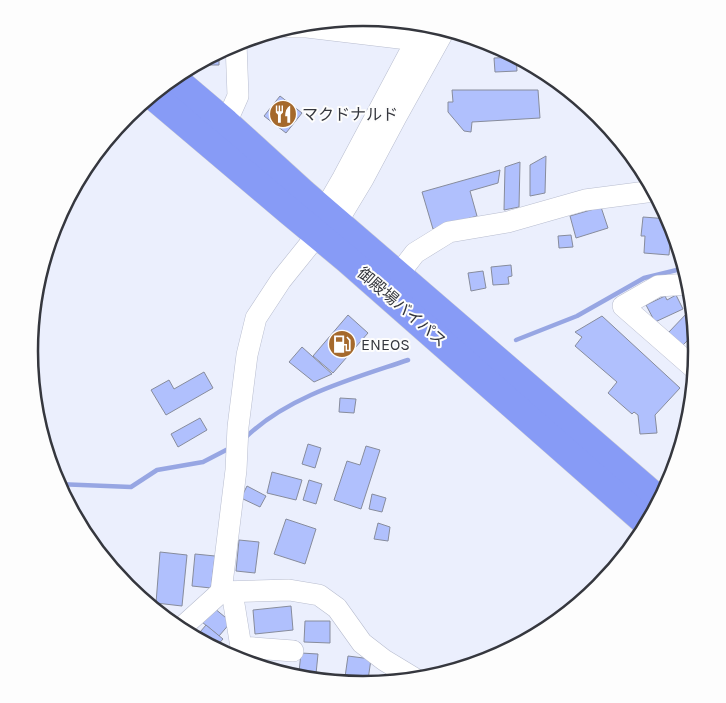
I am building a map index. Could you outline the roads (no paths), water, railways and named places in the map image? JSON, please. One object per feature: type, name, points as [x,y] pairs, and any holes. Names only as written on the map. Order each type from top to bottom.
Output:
[{"type":"highway","name":"御殿場バイパス","points":[[179,83],[226,122],[326,223],[642,518]]},
{"type":"highway","name":"御殿場バイパス","points":[[158,99],[398,275],[654,497]]},
{"type":"street","points":[[325,29],[421,32],[343,178],[326,223]]},
{"type":"street","points":[[292,651],[241,648],[227,592],[238,427],[247,355],[256,318],[281,280],[363,179],[441,36]]},
{"type":"street","points":[[226,122],[238,96],[236,52]]},
{"type":"street","points":[[398,275],[415,253],[449,232],[508,222],[585,200],[647,192]]},
{"type":"street","points":[[681,285],[658,286],[623,306],[688,363]]},
{"type":"street","points":[[186,624],[227,592],[289,590],[319,595],[337,608],[362,642],[384,660],[407,674]]},
{"type":"waterway","points":[[516,340],[577,316],[644,278],[678,270]]},
{"type":"waterway","points":[[245,438],[262,423],[301,400],[343,382],[408,360]]},
{"type":"waterway","points":[[67,484],[131,487],[157,470],[203,462],[230,448]]},
{"type":"place","name":"マクドナルド","points":[[283,114]]},
{"type":"place","name":"ENEOS","points":[[342,344]]}]
